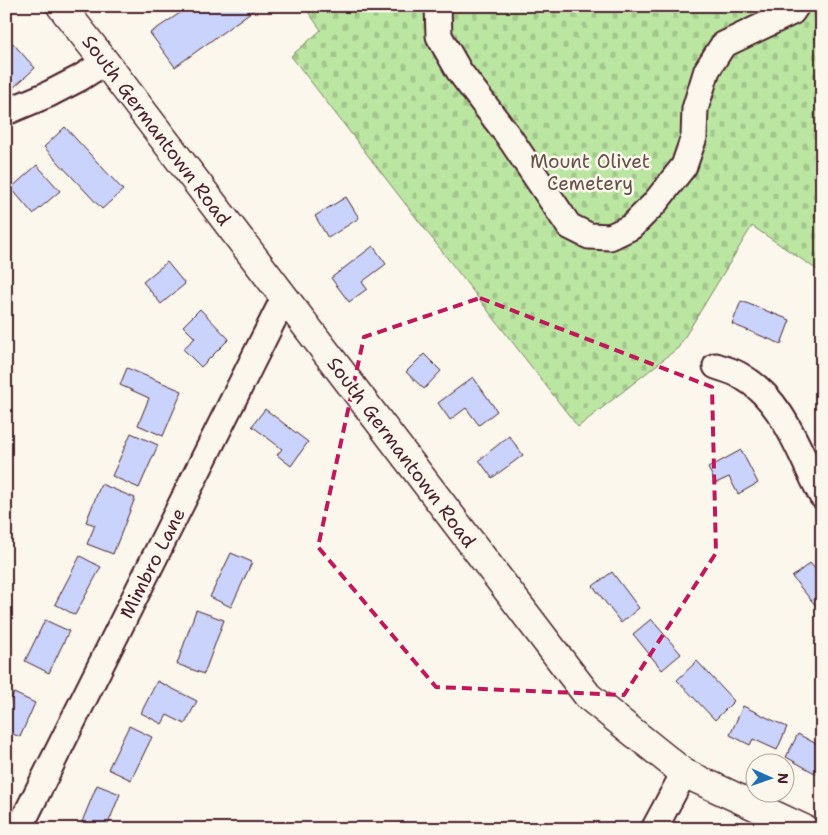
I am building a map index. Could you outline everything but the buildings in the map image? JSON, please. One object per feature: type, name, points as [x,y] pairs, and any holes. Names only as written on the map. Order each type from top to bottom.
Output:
[{"type":"main road","name":"South Germantown Road","points":[[72,12],[105,62],[588,696],[684,772],[804,829]]},
{"type":"street","points":[[438,6],[439,36],[460,71],[509,137],[569,226],[589,236],[610,237],[631,228],[654,204],[684,166],[694,137],[696,109],[707,70],[723,45],[792,12],[796,6]]},
{"type":"street","points":[[6,112],[49,94],[105,62]]},
{"type":"street","name":"Mimbro Lane","points":[[19,829],[284,298]]},
{"type":"street","points":[[716,366],[740,375],[755,385],[773,403],[786,422],[822,496]]},
{"type":"street","points":[[654,829],[684,772]]},
{"type":"highlighted area","points":[[480,298],[712,387],[716,553],[624,695],[436,687],[318,547],[364,337]]},
{"type":"green space","name":"Mount Olivet Cemetery","points":[[304,6],[822,6],[822,273],[752,226],[678,348],[578,427],[291,56],[321,30]]}]
